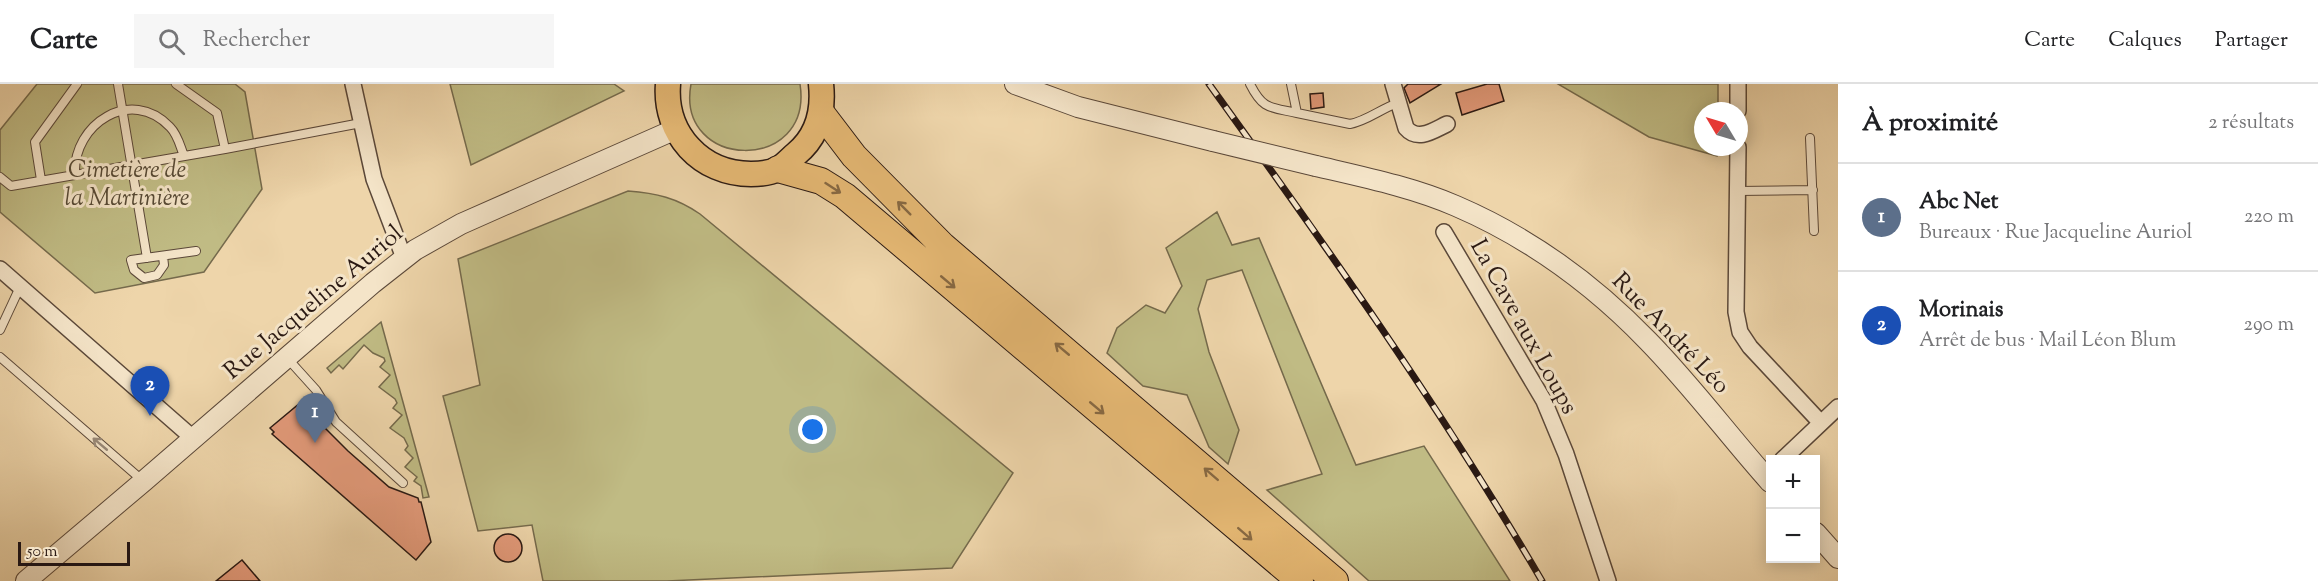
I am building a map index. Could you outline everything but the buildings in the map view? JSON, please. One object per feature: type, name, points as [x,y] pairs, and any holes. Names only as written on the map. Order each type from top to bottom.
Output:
[{"type":"highway","points":[[822,114],[854,156],[943,246],[1335,581]]},
{"type":"highway","points":[[778,169],[821,181],[845,196],[1300,581]]},
{"type":"main road","points":[[668,84],[667,97],[676,129],[691,150],[710,166],[735,174],[762,174],[778,169],[805,147],[822,114],[822,84]]},
{"type":"street","points":[[353,84],[374,179],[404,258]]},
{"type":"street","name":"Rue André Léo","points":[[1015,84],[1078,107],[1400,187],[1456,206],[1509,232],[1601,295],[1648,341],[1766,473]]},
{"type":"street","points":[[1392,84],[1406,128],[1414,135],[1426,133],[1447,124]]},
{"type":"street","points":[[1738,84],[1738,102]]},
{"type":"street","name":"Rue Jacqueline Auriol","points":[[26,581],[404,258],[461,225],[676,129]]},
{"type":"street","points":[[1738,156],[1736,312],[1740,332],[1750,348],[1821,423]]},
{"type":"street","name":"La Cave aux Loups","points":[[1444,232],[1544,401],[1566,454],[1608,581]]},
{"type":"street","points":[[0,269],[194,439]]},
{"type":"street","points":[[1786,455],[1838,407]]},
{"type":"street","points":[[1820,538],[1838,558]]},
{"type":"lane","points":[[41,180],[35,142],[77,84]]},
{"type":"lane","points":[[118,84],[147,258]]},
{"type":"lane","points":[[176,84],[217,113],[225,149]]},
{"type":"lane","points":[[1250,84],[1258,100],[1267,106],[1350,124],[1358,123],[1386,106],[1398,103]]},
{"type":"lane","points":[[1291,84],[1297,113]]},
{"type":"lane","points":[[75,174],[75,162],[90,129],[99,120],[123,111],[146,112],[170,126],[177,136],[184,156]]},
{"type":"lane","points":[[0,177],[11,186],[361,123]]},
{"type":"lane","points":[[1810,138],[1814,231]]},
{"type":"lane","points":[[1738,191],[1813,190]]},
{"type":"lane","points":[[163,256],[164,265],[157,275],[144,278],[134,270],[131,260],[196,251]]},
{"type":"lane","points":[[0,330],[20,286]]},
{"type":"lane","points":[[0,357],[144,482]]},
{"type":"lane","points":[[287,358],[316,390],[336,422],[404,483]]},
{"type":"green space","name":"Cimetière de la Martinière","points":[[37,84],[235,84],[245,92],[262,189],[204,272],[95,293],[0,212],[0,130]]},
{"type":"green space","points":[[450,84],[614,84],[624,91],[471,165]]},
{"type":"green space","points":[[691,84],[800,84],[799,113],[787,134],[767,146],[745,150],[722,146],[703,133],[692,113]]},
{"type":"green space","points":[[1558,84],[1718,84],[1718,102],[1694,102],[1694,150],[1649,137]]},
{"type":"green space","points":[[628,191],[666,197],[700,214],[1013,473],[952,568],[667,581],[543,581],[532,525],[478,531],[443,396],[480,385],[458,259]]},
{"type":"green space","points":[[1217,212],[1232,245],[1259,238],[1356,465],[1424,446],[1510,581],[1369,581],[1267,490],[1322,474],[1242,270],[1207,280],[1198,309],[1209,352],[1239,430],[1228,464],[1209,447],[1187,395],[1143,386],[1107,353],[1117,328],[1146,305],[1165,313],[1182,286],[1166,248]]},
{"type":"green space","points":[[381,322],[429,497],[423,498],[421,486],[414,481],[417,477],[405,467],[413,458],[405,450],[408,446],[404,438],[390,428],[402,415],[393,408],[397,403],[395,399],[379,387],[390,375],[380,367],[385,361],[384,358],[373,353],[364,345],[343,369],[339,365],[331,373],[327,368]]},
{"type":"railway","points":[[1209,84],[1382,328],[1464,453],[1542,581]]},
{"type":"place","name":"Morinais","points":[[150,416]]},
{"type":"place","name":"Abc Net","points":[[315,443]]}]
